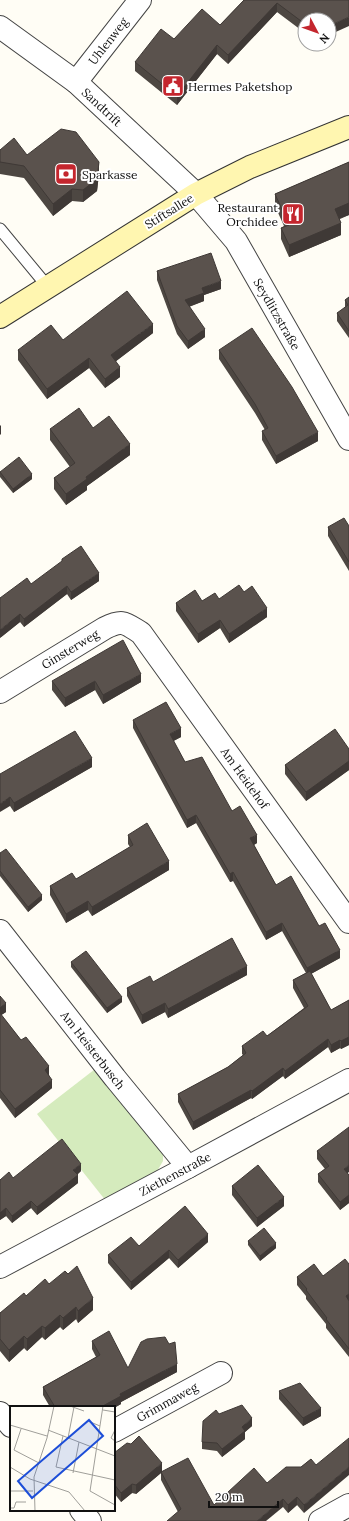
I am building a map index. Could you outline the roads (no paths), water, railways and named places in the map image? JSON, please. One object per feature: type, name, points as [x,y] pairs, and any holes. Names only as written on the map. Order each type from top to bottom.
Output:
[{"type":"main road","name":"Stiftsallee","points":[[0,316],[196,194],[250,167],[349,127]]},
{"type":"street","name":"Uhlenweg","points":[[76,82],[140,0]]},
{"type":"street","name":"Sandtrift","points":[[0,27],[76,82],[196,194]]},
{"type":"street","name":"Seydlitzstraße","points":[[196,194],[236,241],[349,439]]},
{"type":"street","name":"Ginsterweg","points":[[0,692],[117,622],[128,624],[141,633]]},
{"type":"street","name":"Am Heidehof","points":[[141,633],[349,922]]},
{"type":"street","name":"Am Heisterbusch","points":[[0,931],[188,1167]]},
{"type":"street","name":"Ziethenstraße","points":[[0,1267],[349,1080]]},
{"type":"street","name":"Grimmaweg","points":[[115,1430],[221,1373]]},
{"type":"street","points":[[0,1413],[10,1425]]},
{"type":"street","points":[[320,1521],[349,1505]]},
{"type":"street","points":[[82,1511],[90,1521]]},
{"type":"lane","points":[[0,229],[48,287]]},
{"type":"place","name":"Hermes Paketshop","points":[[173,86]]},
{"type":"place","name":"Sparkasse","points":[[66,174]]},
{"type":"place","name":"Restaurant Orchidee","points":[[293,214]]}]
